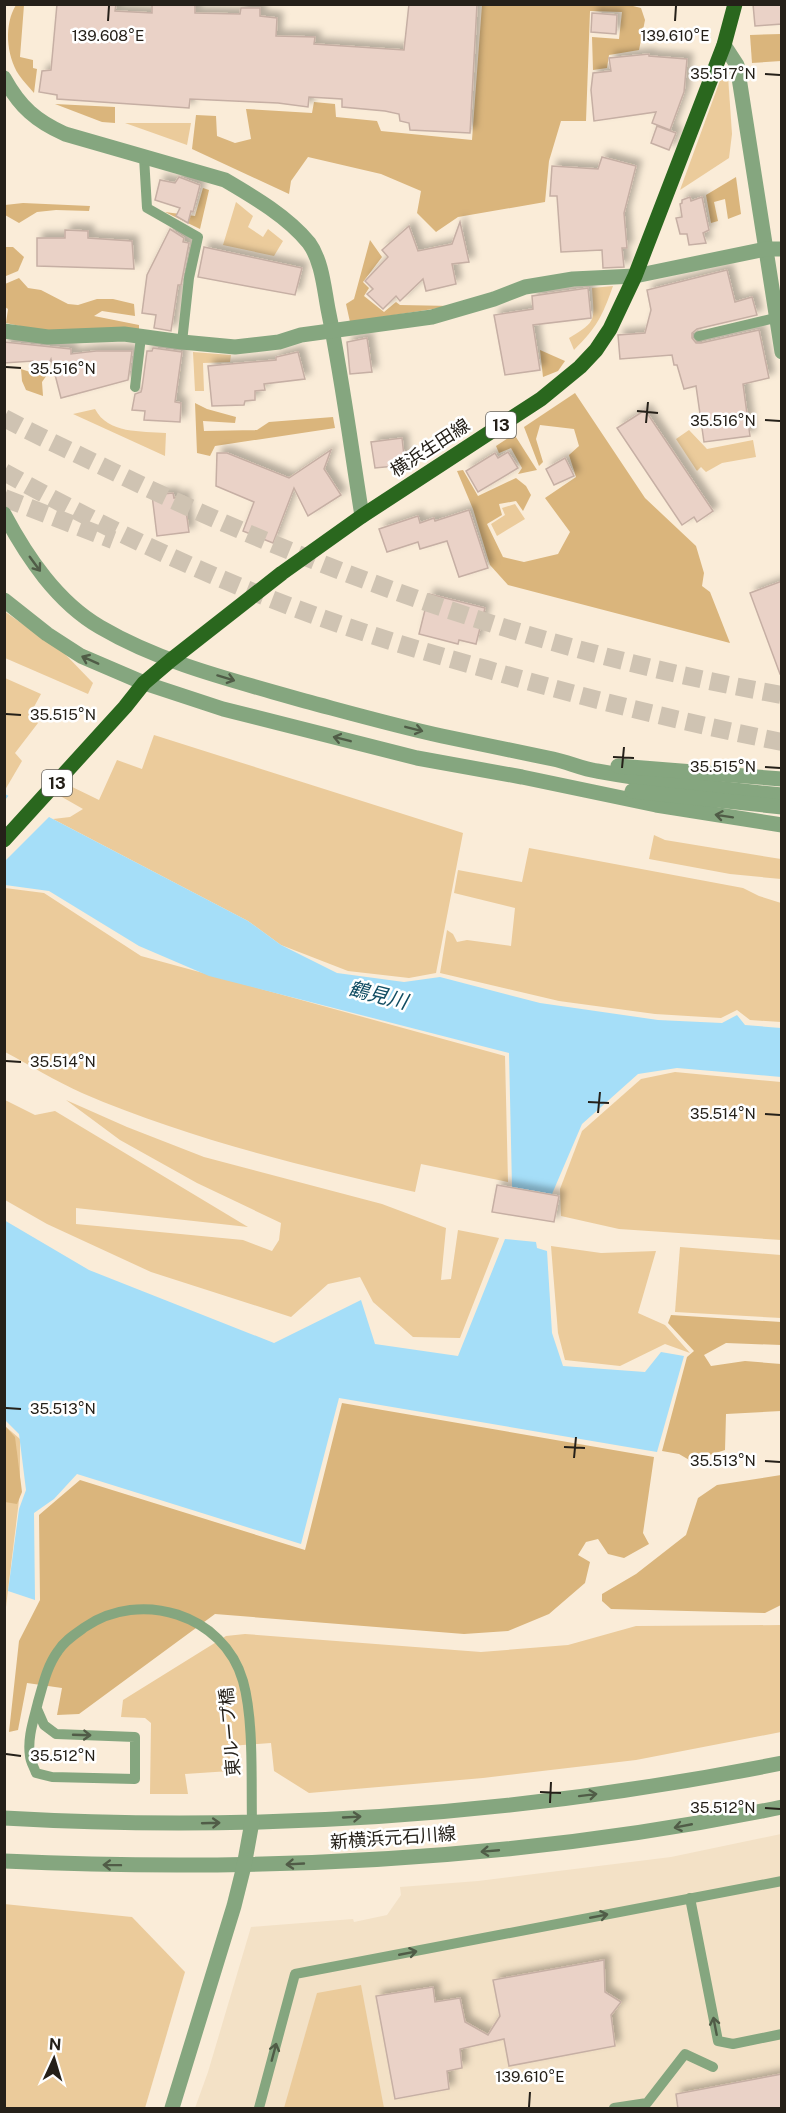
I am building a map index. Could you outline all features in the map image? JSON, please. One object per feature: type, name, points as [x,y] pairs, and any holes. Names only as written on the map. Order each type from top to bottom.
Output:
[{"type":"main road","name":"横浜生田線","points":[[4,840],[144,683],[171,660],[282,573],[362,516],[541,399],[572,374],[596,350],[610,329],[636,276],[724,45],[735,4]]},
{"type":"street","points":[[724,45],[737,65],[782,352]]},
{"type":"street","points":[[6,85],[17,100],[45,126],[65,134],[225,180],[248,193],[290,224],[310,244],[318,263],[332,332],[362,516]]},
{"type":"street","points":[[4,331],[48,337],[124,334],[235,347],[279,342],[301,334],[332,332],[432,317],[494,299],[525,287],[573,279],[636,276],[765,249],[782,249]]},
{"type":"street","points":[[4,514],[35,565],[60,595],[99,626],[139,647],[229,680],[441,736],[556,759],[715,775],[782,779]]},
{"type":"street","points":[[4,600],[46,634],[81,656],[144,683],[223,709],[417,759],[522,777],[656,805],[782,825]]},
{"type":"street","points":[[556,759],[593,771],[674,784],[782,795]]},
{"type":"street","points":[[522,777],[782,807]]},
{"type":"street","name":"新横浜元石川線","points":[[4,1818],[252,1822],[406,1814],[640,1789],[782,1763]]},
{"type":"street","name":"新横浜元石川線","points":[[4,1861],[244,1866],[399,1858],[544,1846],[670,1828],[782,1807]]},
{"type":"street","points":[[172,2109],[244,1866],[252,1822]]},
{"type":"lane","points":[[144,157],[147,208],[198,237],[189,279],[182,342]]},
{"type":"lane","points":[[699,336],[775,318]]},
{"type":"lane","points":[[135,387],[141,336]]},
{"type":"lane","name":"東ループ橋","points":[[36,1709],[44,1725],[56,1734],[135,1737],[135,1779],[52,1778],[36,1773],[30,1756],[31,1732],[36,1709],[48,1670],[58,1651],[72,1636],[92,1622],[110,1614],[132,1609],[157,1609],[192,1619],[210,1631],[235,1661],[245,1689],[250,1746],[252,1822]]},
{"type":"lane","points":[[260,2109],[295,1974],[782,1881]]},
{"type":"lane","points":[[690,1898],[718,2041],[733,2044],[782,2034]]},
{"type":"lane","points":[[614,2109],[647,2103],[685,2054],[713,2067]]},
{"type":"shaded area","points":[[16,5],[24,5],[20,57],[33,60],[33,68],[37,69],[34,93],[19,75],[9,49],[8,30]]},
{"type":"shaded area","points":[[482,5],[629,5],[641,8],[645,20],[639,50],[609,55],[607,68],[593,70],[592,37],[619,39],[622,12],[590,11],[586,121],[561,121],[549,161],[545,202],[458,217],[436,232],[417,213],[421,191],[381,174],[308,157],[291,181],[289,194],[192,149],[196,115],[216,116],[217,136],[235,143],[251,139],[246,109],[312,113],[314,102],[335,104],[336,117],[377,121],[381,131],[472,140]]},
{"type":"shaded area","points":[[781,34],[781,61],[752,63],[750,35]]},
{"type":"shaded area","points":[[722,75],[728,76],[732,134],[729,158],[680,190]]},
{"type":"shaded area","points":[[55,104],[115,107],[115,123],[102,122]]},
{"type":"shaded area","points":[[125,123],[191,123],[187,145]]},
{"type":"shaded area","points":[[736,177],[741,214],[728,219],[725,199],[714,202],[718,221],[711,223],[706,195]]},
{"type":"shaded area","points":[[203,188],[209,190],[200,229],[165,212],[195,216]]},
{"type":"shaded area","points":[[236,202],[253,216],[248,227],[263,237],[268,229],[283,241],[274,256],[223,245]]},
{"type":"shaded area","points":[[23,203],[90,206],[89,211],[37,212],[19,223],[5,215],[5,205]]},
{"type":"shaded area","points":[[370,240],[382,257],[363,282],[369,288],[364,296],[384,312],[396,302],[400,305],[452,306],[350,322],[346,304],[354,299]]},
{"type":"shaded area","points":[[4,247],[13,247],[24,257],[18,271],[6,276]]},
{"type":"shaded area","points":[[19,278],[28,288],[41,290],[68,304],[78,305],[97,299],[113,299],[134,304],[135,316],[102,311],[94,316],[139,325],[139,331],[43,331],[6,323],[8,309],[5,307],[5,284]]},
{"type":"shaded area","points":[[613,286],[598,321],[574,350],[569,338],[585,328],[592,319],[592,288]]},
{"type":"shaded area","points":[[540,350],[565,361],[558,371],[543,377]]},
{"type":"shaded area","points":[[193,352],[231,355],[230,362],[203,363],[204,391],[195,391]]},
{"type":"shaded area","points":[[21,369],[30,372],[49,372],[42,382],[43,396],[26,390],[22,381]]},
{"type":"shaded area","points":[[575,393],[645,498],[696,546],[704,573],[702,586],[710,592],[730,643],[508,585],[490,565],[473,509],[457,471],[463,470],[478,496],[516,478],[526,486],[531,495],[523,511],[516,501],[499,504],[502,515],[487,524],[503,557],[524,562],[558,554],[570,532],[545,498],[576,477],[569,455],[579,446],[574,429],[540,425],[536,439],[543,462],[539,466],[524,427]]},
{"type":"shaded area","points":[[195,403],[207,409],[236,417],[235,423],[203,421],[204,431],[257,430],[269,422],[333,417],[335,428],[215,446],[210,456],[197,453]]},
{"type":"shaded area","points":[[95,409],[108,423],[117,427],[126,430],[166,433],[165,456],[73,414]]},
{"type":"shaded area","points":[[689,430],[707,449],[753,440],[756,457],[722,463],[706,472],[701,467],[697,471],[676,439]]},
{"type":"shaded area","points":[[514,434],[537,470],[518,474],[522,468],[511,448],[499,453],[496,446]]},
{"type":"shaded area","points":[[515,504],[525,519],[497,536],[491,524],[505,515],[502,508]]},
{"type":"shaded area","points":[[4,611],[64,653],[93,683],[88,694],[5,658]]},
{"type":"shaded area","points":[[5,678],[41,694],[29,716],[38,723],[15,753],[22,761],[5,790]]},
{"type":"shaded area","points":[[154,735],[463,833],[436,973],[409,978],[348,971],[281,945],[248,921],[53,819],[70,817],[83,809],[55,793],[62,782],[99,800],[117,760],[142,769]]},
{"type":"shaded area","points":[[654,835],[665,840],[781,859],[781,879],[730,874],[649,859]]},
{"type":"shaded area","points":[[529,848],[743,888],[781,903],[781,1022],[750,1020],[737,1010],[721,1018],[655,1014],[559,1001],[440,973],[447,930],[453,934],[457,942],[467,940],[511,946],[515,908],[454,893],[458,870],[522,882]]},
{"type":"shaded area","points":[[5,888],[44,893],[141,956],[505,1056],[508,1182],[421,1164],[415,1192],[330,1172],[205,1138],[122,1109],[72,1088],[5,1052]]},
{"type":"shaded area","points":[[675,1072],[781,1082],[781,1240],[619,1229],[561,1216],[560,1189],[582,1131],[641,1079]]},
{"type":"shaded area","points":[[5,1100],[35,1115],[55,1111],[248,1227],[76,1208],[76,1224],[243,1240],[272,1251],[279,1240],[281,1223],[197,1183],[120,1140],[66,1100],[204,1157],[382,1204],[446,1228],[441,1280],[451,1279],[458,1230],[499,1238],[460,1338],[413,1337],[373,1302],[360,1277],[328,1284],[291,1317],[151,1272],[47,1224],[5,1200]]},
{"type":"shaded area","points":[[551,1246],[601,1253],[656,1251],[638,1313],[665,1325],[690,1353],[665,1344],[620,1366],[565,1360],[558,1333]]},
{"type":"shaded area","points":[[680,1247],[781,1255],[781,1318],[675,1312]]},
{"type":"shaded area","points":[[671,1315],[781,1322],[781,1345],[726,1343],[704,1355],[711,1366],[745,1361],[781,1364],[781,1411],[726,1414],[725,1450],[691,1461],[679,1454],[662,1451],[687,1357],[694,1351],[668,1323]]},
{"type":"shaded area","points":[[342,1403],[654,1457],[643,1533],[649,1544],[624,1558],[608,1554],[598,1539],[586,1542],[578,1555],[590,1562],[585,1583],[549,1614],[508,1631],[464,1634],[215,1614],[79,1714],[57,1715],[62,1688],[27,1683],[18,1730],[9,1732],[19,1641],[40,1600],[39,1515],[80,1480],[305,1550]]},
{"type":"shaded area","points":[[5,1426],[20,1439],[20,1492],[5,1615]]},
{"type":"shaded area","points":[[5,1426],[15,1437],[22,1492],[17,1504],[5,1502]]},
{"type":"shaded area","points":[[781,1475],[781,1605],[765,1613],[611,1609],[602,1601],[602,1594],[636,1574],[686,1535],[698,1498],[717,1485]]},
{"type":"shaded area","points":[[781,1625],[781,1732],[636,1760],[483,1778],[309,1793],[274,1771],[271,1743],[230,1746],[230,1771],[185,1774],[188,1794],[150,1794],[151,1723],[145,1718],[121,1717],[123,1700],[226,1636],[245,1634],[481,1652],[568,1645],[636,1626]]},
{"type":"shaded area","points":[[781,1834],[781,2108],[195,2108],[251,1927],[353,1919],[354,1922],[387,1915],[401,1895],[400,1887],[478,1881],[671,1857]]},
{"type":"shaded area","points":[[4,1904],[132,1917],[185,1972],[145,2108],[5,2108]]},
{"type":"shaded area","points":[[361,1985],[384,2108],[284,2108],[317,1993]]},
{"type":"water","name":"鶴見川","points":[[5,794],[248,921],[281,945],[337,973],[404,982],[440,977],[540,1003],[658,1020],[722,1023],[737,1015],[745,1025],[781,1028],[781,1077],[677,1068],[638,1074],[582,1124],[552,1194],[512,1187],[509,1053],[209,976],[139,946],[49,891],[5,885]]},
{"type":"water","points":[[4,1220],[89,1270],[274,1343],[361,1300],[375,1344],[458,1356],[505,1239],[536,1242],[537,1248],[547,1251],[552,1333],[563,1366],[645,1372],[661,1352],[684,1356],[657,1452],[339,1398],[301,1544],[77,1474],[54,1499],[34,1513],[35,1600],[8,1591],[19,1509],[26,1490],[19,1434],[5,1420]]},
{"type":"pier","points":[[10,794],[51,815],[5,861],[5,800]]},
{"type":"building","points":[[57,4],[116,4],[115,11],[152,13],[152,4],[195,5],[195,13],[240,14],[241,8],[260,8],[260,16],[277,18],[276,36],[315,37],[314,44],[404,50],[409,4],[477,4],[470,133],[410,130],[409,123],[400,121],[399,114],[342,107],[342,99],[309,97],[308,107],[278,103],[190,99],[189,108],[57,99],[57,95],[39,92],[42,71],[51,70]]},
{"type":"building","points":[[753,4],[782,4],[782,24],[755,26]]},
{"type":"building","points":[[592,13],[617,15],[616,34],[591,32]]},
{"type":"building","points":[[649,54],[649,56],[687,59],[684,92],[670,130],[652,123],[656,112],[594,121],[591,90],[593,73],[611,71],[609,58]]},
{"type":"building","points":[[657,126],[676,133],[669,150],[651,143]]},
{"type":"building","points":[[602,157],[636,166],[624,213],[627,248],[622,248],[624,267],[603,268],[602,250],[561,252],[557,196],[550,196],[552,166],[598,169]]},
{"type":"building","points":[[179,177],[200,185],[188,223],[176,216],[180,208],[155,200],[160,180],[175,183]]},
{"type":"building","points":[[690,197],[691,201],[702,197],[709,230],[703,233],[706,243],[689,245],[687,234],[680,234],[676,218],[682,217],[680,204],[682,200]]},
{"type":"building","points":[[460,222],[469,262],[452,264],[456,284],[426,291],[423,279],[400,301],[396,296],[383,309],[367,294],[373,289],[365,281],[388,257],[382,250],[409,226],[418,251],[452,244]]},
{"type":"building","points":[[170,229],[184,238],[183,242],[189,243],[181,285],[178,285],[171,331],[154,328],[156,315],[142,313],[147,275]]},
{"type":"building","points":[[65,230],[88,231],[88,238],[132,241],[134,269],[37,266],[37,238],[65,238]]},
{"type":"building","points":[[204,247],[302,268],[295,295],[198,277]]},
{"type":"building","points":[[727,270],[735,302],[752,297],[757,315],[697,329],[692,333],[692,338],[696,343],[701,343],[759,330],[769,378],[743,384],[750,436],[704,442],[696,386],[684,389],[672,355],[620,359],[618,335],[645,333],[651,310],[647,290]]},
{"type":"building","points":[[588,288],[591,318],[533,325],[540,370],[505,375],[494,315],[533,309],[532,296]]},
{"type":"building","points":[[367,338],[372,372],[350,374],[347,342]]},
{"type":"building","points":[[4,342],[71,349],[71,354],[132,351],[128,380],[61,398],[51,359],[47,368],[32,369],[33,361],[4,363]]},
{"type":"building","points":[[153,348],[182,352],[175,402],[181,403],[180,422],[144,420],[145,411],[132,410],[135,394],[141,392],[147,351],[152,351]]},
{"type":"building","points":[[298,352],[305,379],[264,384],[265,390],[255,391],[255,400],[245,401],[244,405],[212,406],[208,366],[276,360],[276,357]]},
{"type":"building","points":[[645,410],[713,511],[697,522],[694,517],[682,525],[617,428]]},
{"type":"building","points":[[402,438],[405,465],[375,468],[371,442]]},
{"type":"building","points":[[331,450],[324,469],[341,495],[308,516],[294,488],[273,543],[243,531],[254,502],[216,486],[217,453],[227,453],[289,478]]},
{"type":"building","points":[[508,452],[518,468],[478,492],[466,471],[495,453],[498,458]]},
{"type":"building","points":[[565,458],[574,476],[554,485],[546,469]]},
{"type":"building","points":[[173,493],[174,498],[184,496],[189,532],[157,536],[152,495]]},
{"type":"building","points":[[469,510],[488,568],[459,577],[447,541],[420,549],[418,542],[387,552],[379,529],[418,516],[420,523],[434,518],[435,521]]},
{"type":"building","points":[[782,581],[782,673],[780,674],[750,593]]},
{"type":"building","points":[[429,594],[485,608],[476,644],[459,640],[458,644],[419,634]]},
{"type":"building","points":[[497,1185],[559,1196],[554,1222],[492,1212]]},
{"type":"building","points":[[604,1960],[605,1992],[621,2002],[611,2015],[615,2046],[509,2066],[504,2039],[460,2049],[462,2068],[447,2071],[449,2089],[395,2099],[376,1996],[433,1987],[435,2002],[460,1998],[465,2022],[488,2035],[500,2016],[493,1980]]},
{"type":"building","points":[[782,2074],[782,2109],[678,2109],[676,2094]]},
{"type":"tunnel","points":[[4,418],[275,545],[440,607],[524,634],[609,657],[695,678],[782,695]]},
{"type":"tunnel","points":[[4,472],[74,510],[182,562],[255,593],[340,624],[413,648],[560,690],[670,718],[782,742]]},
{"type":"tunnel","points":[[4,498],[113,540]]}]
